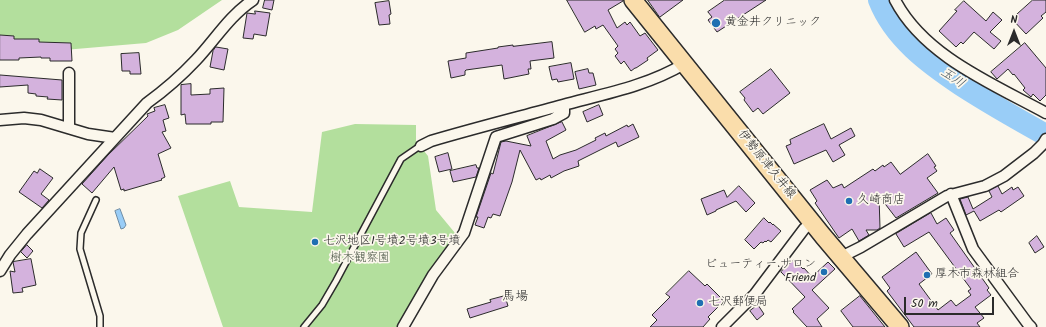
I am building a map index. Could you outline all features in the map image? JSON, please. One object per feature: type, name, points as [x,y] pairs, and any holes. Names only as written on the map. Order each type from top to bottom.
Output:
[{"type":"main road","name":"伊勢原津久井線","points":[[633,0],[812,222],[900,327]]},
{"type":"street","points":[[0,271],[10,255],[27,234],[147,103],[170,86],[196,60],[240,9],[253,0]]},
{"type":"street","points":[[896,0],[909,21],[931,45],[966,70],[1046,112]]},
{"type":"street","points":[[421,146],[430,141],[616,92],[670,72],[684,64]]},
{"type":"street","points":[[69,73],[69,128]]},
{"type":"street","points":[[403,327],[433,275],[464,233],[496,137],[553,119],[564,113],[564,105]]},
{"type":"street","points":[[0,120],[24,118],[41,120],[88,134],[115,138]]},
{"type":"street","points":[[841,257],[861,247],[951,194],[985,186],[1004,176],[1034,153],[1045,141]]},
{"type":"street","points":[[951,194],[973,249],[1031,327]]},
{"type":"street","points":[[722,327],[755,294],[804,229],[812,222]]},
{"type":"lane","points":[[304,327],[322,305],[336,281],[401,159],[421,146]]},
{"type":"lane","points":[[96,200],[81,234],[80,249],[100,316],[100,327]]},
{"type":"green space","points":[[0,0],[222,0],[178,30],[146,43],[64,50],[0,41]]},
{"type":"green space","name":"樹木観察園","points":[[355,124],[416,125],[416,141],[428,156],[436,210],[455,233],[397,327],[223,327],[178,196],[230,181],[239,207],[312,212],[322,132]]},
{"type":"water","points":[[120,209],[126,225],[121,229],[115,211]]},
{"type":"building","points":[[265,0],[274,0],[272,10],[263,8]]},
{"type":"building","points":[[567,0],[623,0],[608,10],[617,28],[625,22],[627,25],[630,22],[640,36],[645,33],[658,50],[647,58],[648,60],[631,71],[624,61],[621,64],[615,56],[618,53],[615,49],[618,46],[603,25],[596,29],[595,26],[585,32]]},
{"type":"building","points":[[648,0],[683,0],[660,17]]},
{"type":"building","points":[[725,0],[766,0],[717,32],[708,20],[712,17],[708,12]]},
{"type":"building","points":[[1033,0],[1046,0],[1046,12],[1041,16],[1043,18],[1026,34],[1012,19]]},
{"type":"building","points":[[389,1],[391,14],[389,15],[390,24],[379,25],[375,3]]},
{"type":"building","points":[[964,1],[986,21],[993,12],[1002,20],[990,32],[1001,41],[994,49],[974,32],[963,44],[961,42],[956,47],[939,31]]},
{"type":"building","points":[[255,11],[270,13],[266,36],[254,34],[253,39],[243,38],[247,13],[255,14]]},
{"type":"building","points":[[0,35],[14,36],[14,39],[39,39],[39,42],[71,43],[72,61],[50,61],[50,58],[41,57],[19,58],[19,60],[0,60]]},
{"type":"building","points":[[552,42],[554,58],[530,61],[531,69],[528,69],[529,74],[504,79],[502,65],[466,70],[465,75],[451,78],[448,61],[466,58],[466,53],[513,45]]},
{"type":"building","points":[[1025,43],[1046,68],[1046,95],[1040,101],[1033,94],[1031,97],[1023,90],[1025,88],[1008,69],[997,79],[991,72]]},
{"type":"building","points":[[216,47],[228,49],[224,70],[210,67],[213,51]]},
{"type":"building","points":[[139,53],[141,74],[130,74],[130,71],[122,71],[121,54]]},
{"type":"building","points":[[571,63],[574,79],[558,82],[557,79],[552,80],[549,67]]},
{"type":"building","points":[[588,69],[589,73],[593,73],[596,85],[579,89],[575,72]]},
{"type":"building","points":[[771,69],[790,93],[763,114],[758,108],[753,112],[740,92]]},
{"type":"building","points":[[0,75],[62,80],[62,100],[47,99],[48,97],[36,96],[36,94],[28,93],[28,85],[0,87]]},
{"type":"building","points":[[191,84],[191,95],[210,94],[210,89],[224,88],[223,122],[211,122],[211,124],[186,124],[185,114],[181,115],[181,85]]},
{"type":"building","points":[[165,105],[169,118],[163,120],[166,131],[162,132],[171,148],[158,154],[165,177],[161,179],[162,180],[124,191],[124,189],[121,190],[114,167],[92,193],[82,184],[108,155],[148,116],[147,114],[155,111],[154,108]]},
{"type":"building","points":[[599,105],[603,115],[587,122],[583,112]]},
{"type":"building","points":[[562,122],[566,130],[546,141],[553,159],[596,140],[595,138],[605,133],[606,136],[627,125],[628,127],[633,124],[639,137],[618,147],[616,142],[578,161],[579,166],[564,171],[551,178],[550,175],[541,180],[540,178],[536,180],[520,150],[512,182],[500,216],[493,214],[491,218],[488,217],[484,228],[475,225],[478,217],[476,217],[491,173],[493,174],[501,142],[506,141],[531,146],[527,136]]},
{"type":"building","points":[[824,124],[831,139],[851,128],[855,136],[839,145],[845,155],[833,162],[826,150],[794,164],[786,146],[791,144],[790,140]]},
{"type":"building","points":[[448,153],[452,169],[439,172],[435,157]]},
{"type":"building","points":[[928,154],[936,166],[934,167],[937,171],[927,178],[938,193],[896,218],[879,196],[880,228],[877,230],[866,230],[869,235],[859,241],[852,229],[839,238],[815,203],[817,201],[810,190],[827,180],[833,188],[842,184],[844,188],[873,169],[875,171],[883,165],[884,167],[891,162],[900,174]]},
{"type":"building","points":[[476,165],[477,168],[479,168],[476,177],[453,182],[450,171]]},
{"type":"building","points":[[40,169],[53,178],[41,194],[49,200],[42,208],[19,192],[34,171],[37,173]]},
{"type":"building","points":[[739,186],[755,203],[746,212],[736,201],[707,215],[701,199],[724,190],[727,197]]},
{"type":"building","points":[[998,186],[1002,194],[1012,187],[1013,190],[1018,187],[1024,196],[1001,212],[999,210],[980,221],[974,211],[966,215],[960,199],[968,197],[973,209],[992,197],[989,191]]},
{"type":"building","points":[[931,213],[937,224],[946,218],[954,230],[950,233],[989,288],[987,290],[991,295],[975,307],[984,318],[977,323],[980,327],[914,327],[887,291],[890,288],[882,277],[916,252],[932,274],[919,284],[938,310],[951,300],[956,306],[971,295],[968,291],[971,289],[929,232],[904,247],[896,234]]},
{"type":"building","points":[[764,218],[781,231],[771,242],[768,240],[763,243],[761,242],[754,249],[745,240]]},
{"type":"building","points":[[1037,236],[1044,247],[1035,253],[1029,243]]},
{"type":"building","points":[[27,245],[33,251],[27,258],[21,252]]},
{"type":"building","points":[[31,259],[36,285],[22,288],[23,292],[13,293],[10,271],[15,272],[13,262]]},
{"type":"building","points":[[794,260],[812,277],[828,262],[835,269],[812,290],[829,308],[817,319],[822,327],[807,327],[793,312],[794,311],[792,309],[805,297],[781,272]]},
{"type":"building","name":"七沢郵便局","points":[[689,271],[705,286],[707,284],[724,301],[708,317],[710,319],[703,327],[650,327],[657,320],[652,315],[670,297],[666,294]]},
{"type":"building","points":[[505,296],[508,306],[470,318],[467,309]]},
{"type":"building","points":[[860,296],[885,327],[853,327],[841,311]]},
{"type":"building","points":[[758,305],[764,314],[757,320],[750,311]]},
{"type":"waterway","name":"玉川","points":[[879,0],[885,14],[903,38],[936,68],[1003,111],[1046,135]]},
{"type":"place","name":"黄金井クリニック","points":[[716,23]]},
{"type":"place","name":"久崎商店","points":[[849,201]]},
{"type":"place","name":"七沢地区1号墳2号墳3号墳","points":[[315,242]]},
{"type":"place","name":"ビューティー.サロン Friend","points":[[824,272]]},
{"type":"place","name":"厚木市森林組合","points":[[927,275]]},
{"type":"place","name":"七沢郵便局","points":[[700,303]]},
{"type":"district","name":"馬場","points":[[515,298]]}]
